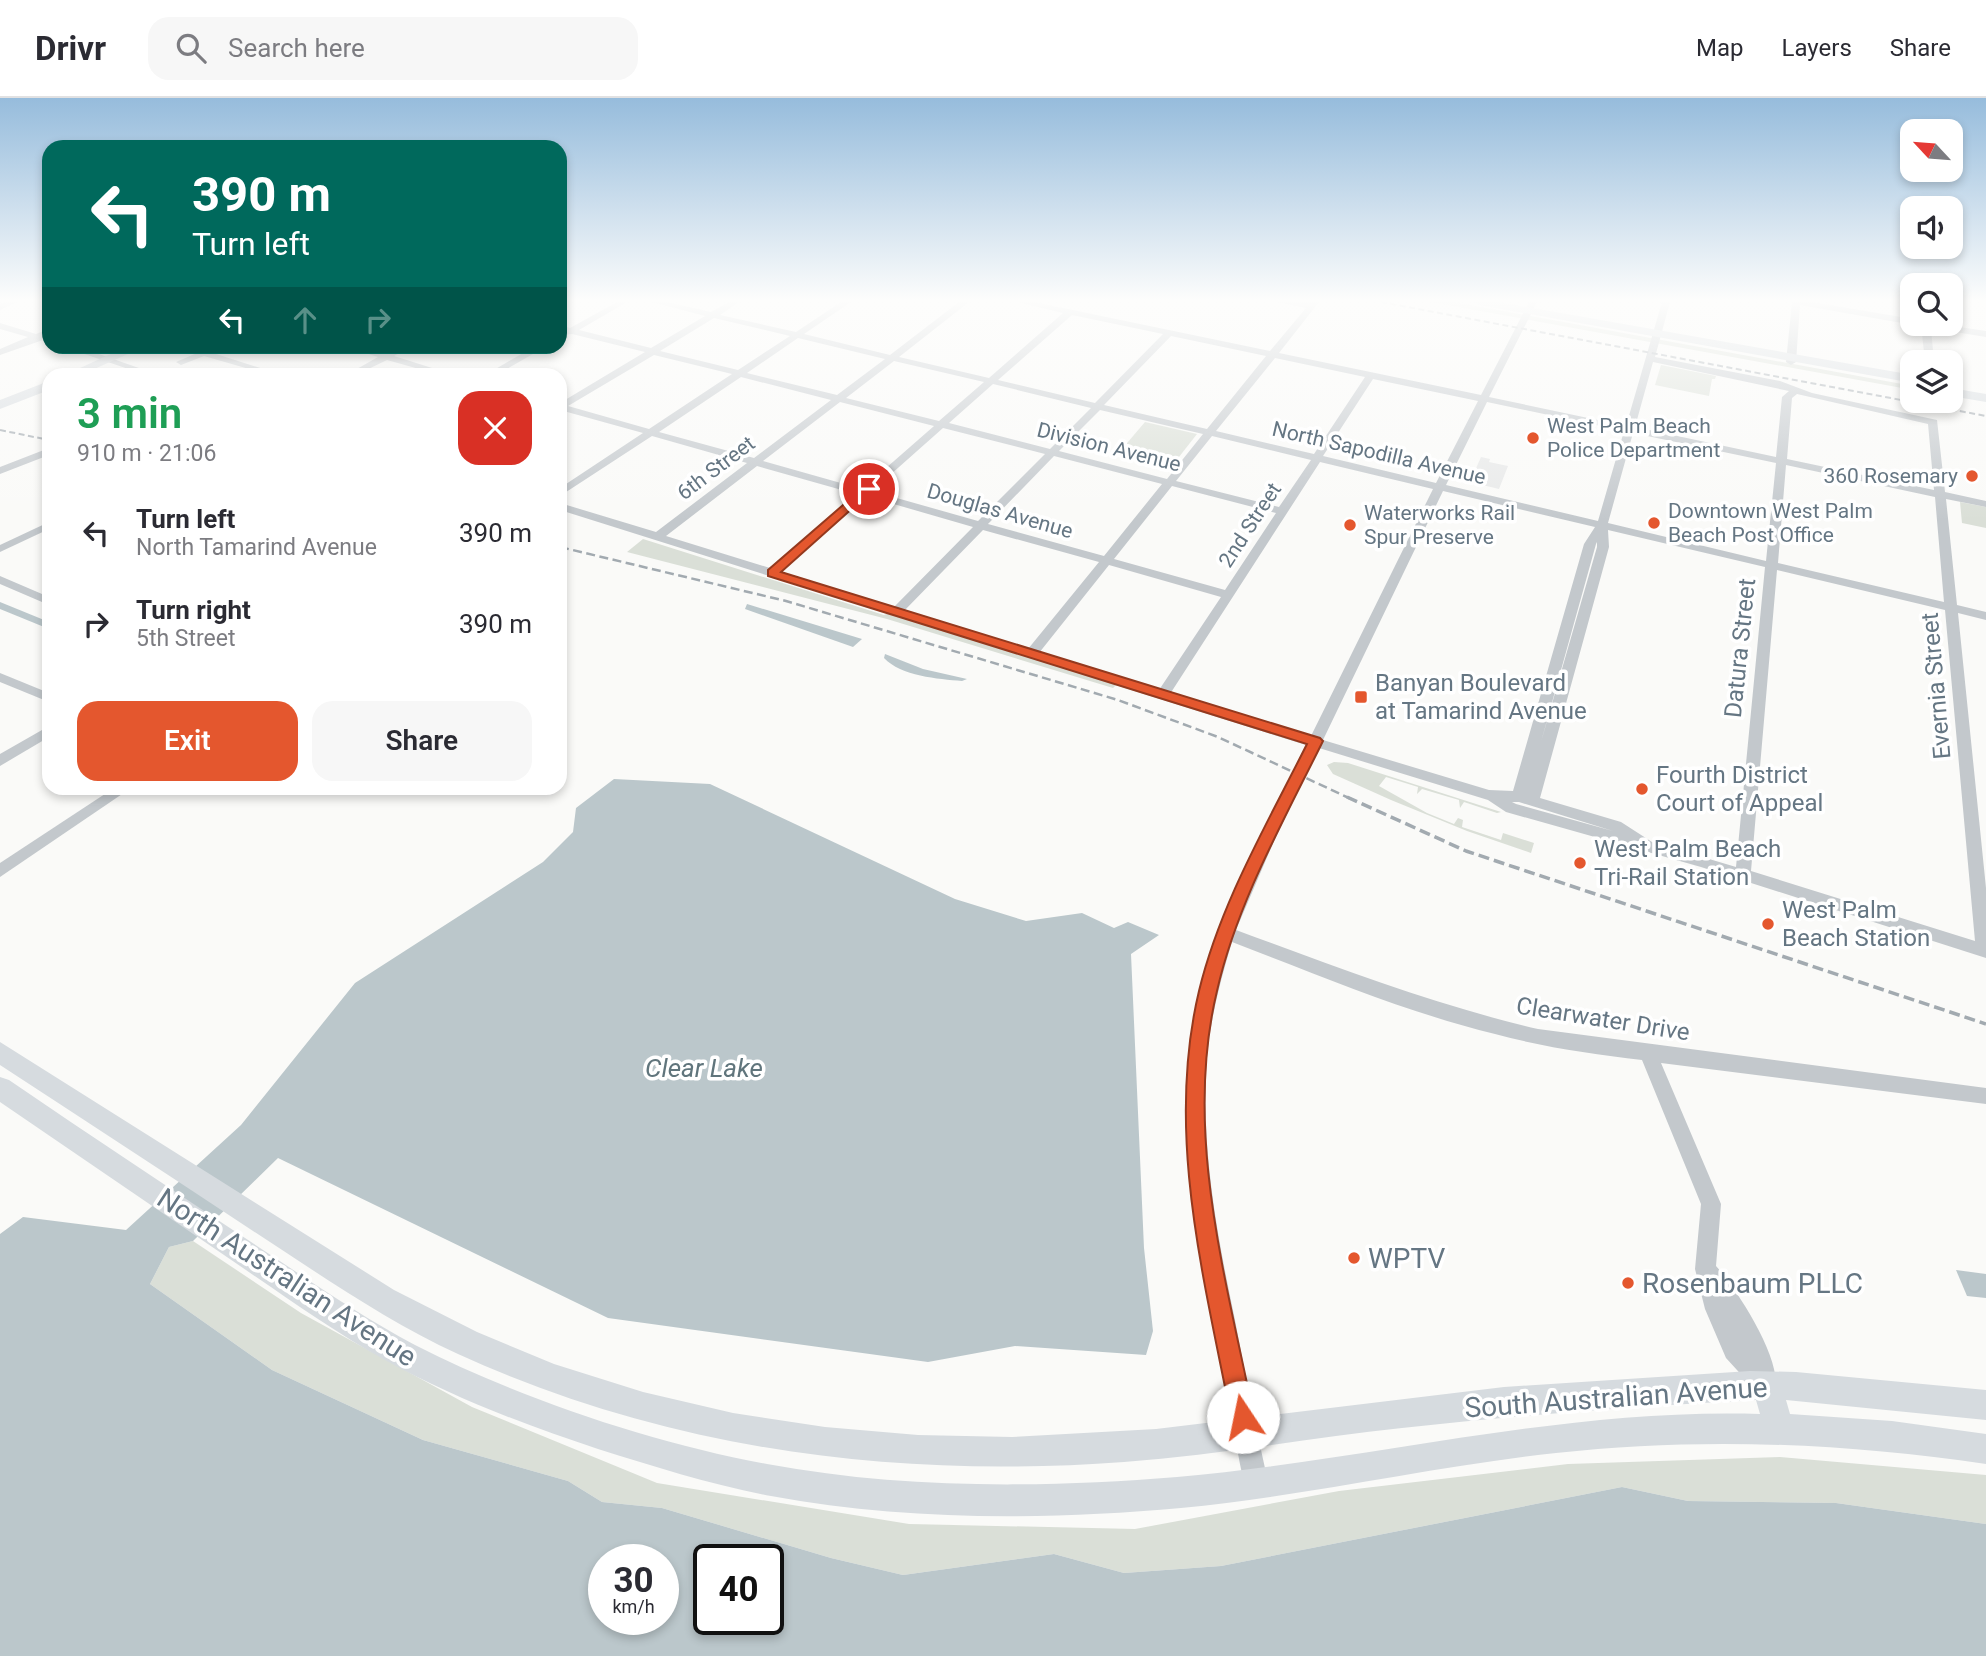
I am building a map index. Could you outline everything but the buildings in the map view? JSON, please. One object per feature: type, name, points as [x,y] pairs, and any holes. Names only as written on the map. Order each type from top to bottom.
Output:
[{"type":"main road","points":[[1866,375],[1900,381]]},
{"type":"main road","points":[[0,405],[42,388]]},
{"type":"main road","points":[[1963,388],[1986,393]]},
{"type":"main road","points":[[1963,394],[1986,398]]},
{"type":"main road","name":"North Australian Avenue","points":[[0,1052],[384,1300],[448,1335],[569,1385],[653,1411],[729,1429],[879,1447],[961,1452],[1105,1448],[1246,1434]]},
{"type":"main road","name":"North Australian Avenue","points":[[0,1088],[362,1331],[443,1374],[556,1420],[705,1465],[789,1483],[946,1499],[1024,1501],[1183,1492],[1256,1482]]},
{"type":"main road","points":[[362,1331],[384,1300]]},
{"type":"main road","points":[[1766,1385],[1780,1430]]},
{"type":"main road","name":"South Australian Avenue","points":[[1246,1434],[1532,1398],[1766,1385],[1986,1405]]},
{"type":"main road","name":"South Australian Avenue","points":[[1256,1482],[1604,1433],[1686,1428],[1900,1435],[1986,1449]]},
{"type":"street","points":[[567,403],[614,375]]},
{"type":"street","points":[[567,487],[739,375]]},
{"type":"street","name":"Division Avenue","points":[[743,375],[1282,511]]},
{"type":"street","name":"6th Street","points":[[657,537],[870,375]]},
{"type":"street","name":"North Sapodilla Avenue","points":[[963,375],[1986,616]]},
{"type":"street","points":[[772,573],[997,375]]},
{"type":"street","points":[[897,612],[1129,375]]},
{"type":"street","points":[[1031,654],[1257,375]]},
{"type":"street","points":[[1371,375],[1986,504]]},
{"type":"street","name":"2nd Street","points":[[1162,696],[1371,375]]},
{"type":"street","points":[[1256,1482],[1206,1234],[1198,1178],[1195,1122],[1197,1066],[1208,992],[1225,933],[1251,873],[1494,375]]},
{"type":"street","points":[[1525,803],[1603,547],[1602,525],[1646,375]]},
{"type":"street","points":[[1732,375],[1780,384],[1795,390]]},
{"type":"street","name":"Evernia Street","points":[[1795,390],[1931,420],[1935,426],[1985,951]]},
{"type":"street","name":"Datura Street","points":[[1743,874],[1787,397],[1795,390]]},
{"type":"street","name":"Douglas Avenue","points":[[567,409],[1228,595]]},
{"type":"street","points":[[0,471],[42,453]]},
{"type":"street","points":[[567,508],[1162,696],[1489,795],[1511,808],[1525,803],[1616,826],[1646,845]]},
{"type":"street","points":[[0,549],[42,528]]},
{"type":"street","points":[[0,580],[42,598]]},
{"type":"street","points":[[0,677],[42,695]]},
{"type":"street","points":[[0,761],[42,735]]},
{"type":"street","points":[[0,871],[114,795]]},
{"type":"street","points":[[1525,803],[1646,845],[1985,951]]},
{"type":"street","name":"Clearwater Drive","points":[[1225,933],[1486,1025],[1564,1042],[1986,1096]]},
{"type":"street","points":[[1648,1053],[1711,1204],[1705,1269],[1716,1309],[1734,1350],[1766,1385]]},
{"type":"shaded area","points":[[1658,375],[1716,376],[1712,379],[1709,396],[1655,385]]},
{"type":"shaded area","points":[[1829,375],[1851,375],[1900,384],[1900,388]]},
{"type":"shaded area","points":[[1145,422],[1197,434],[1175,462],[1122,449]]},
{"type":"shaded area","points":[[1481,457],[1490,459],[1489,462],[1508,466],[1499,489],[1470,482]]},
{"type":"shaded area","points":[[1960,502],[1986,507],[1986,528],[1962,523]]},
{"type":"shaded area","points":[[643,539],[1116,685],[1113,688],[887,619],[627,552]]},
{"type":"shaded area","points":[[1334,762],[1348,763],[1501,812],[1464,802],[1460,808],[1459,800],[1422,789],[1417,794],[1418,787],[1386,777],[1379,786],[1427,813],[1454,824],[1458,818],[1463,820],[1462,827],[1501,840],[1503,833],[1534,843],[1531,853],[1467,831],[1333,774],[1327,765]]},
{"type":"shaded area","points":[[193,1241],[301,1313],[472,1407],[657,1483],[909,1524],[1135,1529],[1339,1491],[1568,1464],[1780,1457],[1986,1475],[1986,1524],[1836,1503],[1688,1501],[1622,1487],[1221,1566],[1124,1573],[1054,1554],[903,1575],[831,1558],[662,1508],[602,1502],[568,1481],[423,1440],[272,1370],[150,1284],[169,1247]]},
{"type":"water","points":[[747,604],[862,639],[853,647],[745,609]]},
{"type":"water","points":[[885,654],[923,669],[967,679],[942,679],[910,673],[891,664],[884,658]]},
{"type":"water","name":"Clear Lake","points":[[614,779],[710,784],[955,899],[1026,921],[1082,913],[1114,928],[1128,922],[1159,935],[1131,954],[1144,1248],[1153,1331],[1146,1355],[1015,1346],[928,1362],[608,1318],[278,1158],[193,1241],[169,1247],[150,1284],[272,1370],[423,1440],[568,1481],[602,1502],[662,1508],[784,1544],[693,1544],[693,1635],[784,1635],[784,1544],[903,1575],[1054,1554],[1124,1573],[1221,1566],[1622,1487],[1688,1501],[1836,1503],[1986,1524],[1986,1656],[0,1656],[0,1234],[23,1217],[126,1230],[241,1125],[355,983],[543,862],[573,832],[576,808]]},
{"type":"water","points":[[1956,1270],[1986,1274],[1986,1298],[1967,1296]]},
{"type":"waterway","points":[[0,605],[42,623]]},
{"type":"railway","points":[[1767,375],[1986,416]]},
{"type":"railway","points":[[0,430],[42,439]]},
{"type":"railway","points":[[567,549],[786,601],[1118,700],[1218,737],[1351,799]]},
{"type":"railway","points":[[1347,797],[1466,851],[1986,1024]]},
{"type":"place","name":"West Palm Beach Police Department","points":[[1533,438]]},
{"type":"place","name":"360 Rosemary","points":[[1972,476]]},
{"type":"place","name":"Downtown West Palm Beach Post Office","points":[[1654,523]]},
{"type":"place","name":"Waterworks Rail Spur Preserve","points":[[1350,525]]},
{"type":"place","name":"Banyan Boulevard at Tamarind Avenue","points":[[1361,697]]},
{"type":"place","name":"Fourth District Court of Appeal","points":[[1642,789]]},
{"type":"place","name":"West Palm Beach Tri-Rail Station","points":[[1580,863]]},
{"type":"place","name":"West Palm Beach Station","points":[[1768,924]]},
{"type":"place","name":"WPTV","points":[[1354,1258]]},
{"type":"place","name":"Rosenbaum PLLC","points":[[1628,1283]]},
{"type":"route","points":[[869,489],[772,573],[1162,696],[1315,741],[1225,933],[1208,992],[1197,1066],[1195,1122],[1198,1178],[1206,1234],[1243,1417]]}]
